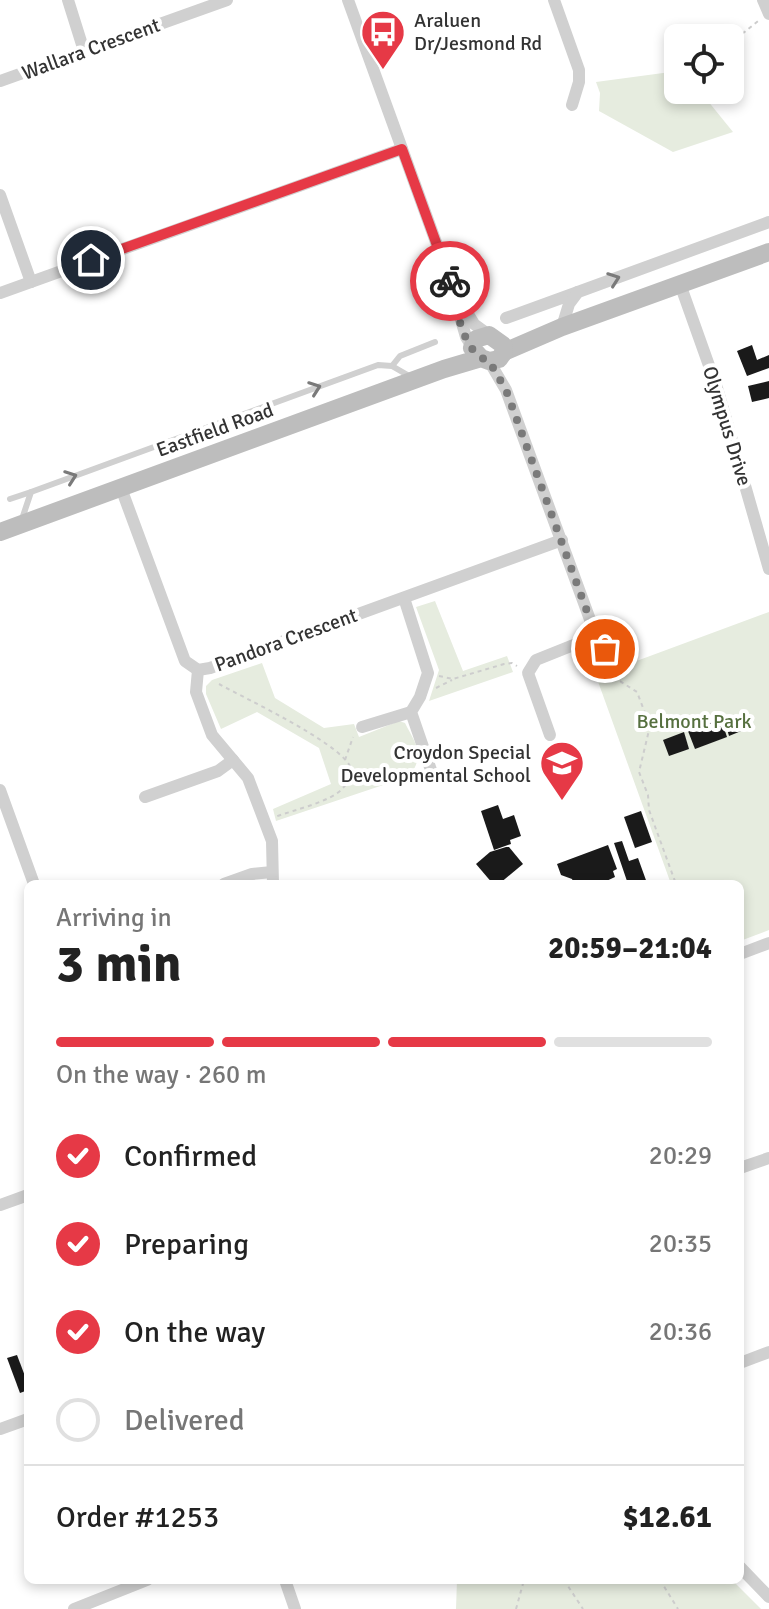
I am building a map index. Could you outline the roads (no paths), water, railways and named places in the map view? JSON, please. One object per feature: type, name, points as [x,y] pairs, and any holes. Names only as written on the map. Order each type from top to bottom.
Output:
[{"type":"main road","name":"Eastfield Road","points":[[0,532],[416,380],[488,349],[560,328],[769,252]]},
{"type":"street","points":[[68,0],[84,51]]},
{"type":"street","name":"Wallara Crescent","points":[[0,81],[227,0]]},
{"type":"street","points":[[348,0],[449,278],[466,337],[488,349]]},
{"type":"street","points":[[554,0],[579,70],[572,105]]},
{"type":"street","points":[[763,0],[768,14]]},
{"type":"street","points":[[0,293],[402,149]]},
{"type":"street","points":[[0,195],[31,282]]},
{"type":"street","points":[[506,318],[769,222]]},
{"type":"street","points":[[449,278],[466,314],[488,349],[506,390],[596,636],[605,649]]},
{"type":"street","name":"Olympus Drive","points":[[680,284],[717,388],[769,569]]},
{"type":"street","points":[[560,328],[569,304],[578,292]]},
{"type":"street","name":"Pandora Crescent","points":[[121,488],[185,661],[198,670],[562,540]]},
{"type":"street","points":[[360,727],[411,712],[420,697],[428,673],[404,598]]},
{"type":"street","points":[[550,735],[528,673],[536,660],[596,636]]},
{"type":"street","points":[[198,670],[196,692],[212,735],[248,778],[273,851],[273,878],[252,874],[235,880]]},
{"type":"street","points":[[411,712],[432,773],[419,778]]},
{"type":"street","points":[[145,797],[218,771],[233,760]]},
{"type":"street","points":[[0,790],[33,880]]},
{"type":"street","points":[[744,952],[769,943]]},
{"type":"street","points":[[744,1167],[769,1158]]},
{"type":"street","points":[[0,1205],[24,1196]]},
{"type":"street","points":[[744,1361],[769,1352]]},
{"type":"street","points":[[0,1429],[24,1420]]},
{"type":"street","points":[[744,1571],[769,1597]]},
{"type":"street","points":[[74,1609],[96,1605],[139,1584]]},
{"type":"street","points":[[286,1584],[295,1609]]},
{"type":"lane","points":[[392,366],[400,356],[435,342]]},
{"type":"lane","points":[[10,499],[378,365],[392,366],[416,380]]},
{"type":"lane","points":[[19,525],[31,492]]},
{"type":"place","name":"Araluen Dr/Jesmond Rd","points":[[383,71]]},
{"type":"place","name":"Croydon Special Developmental School","points":[[562,802]]},
{"type":"park label","name":"Belmont Park","points":[[694,721]]}]
